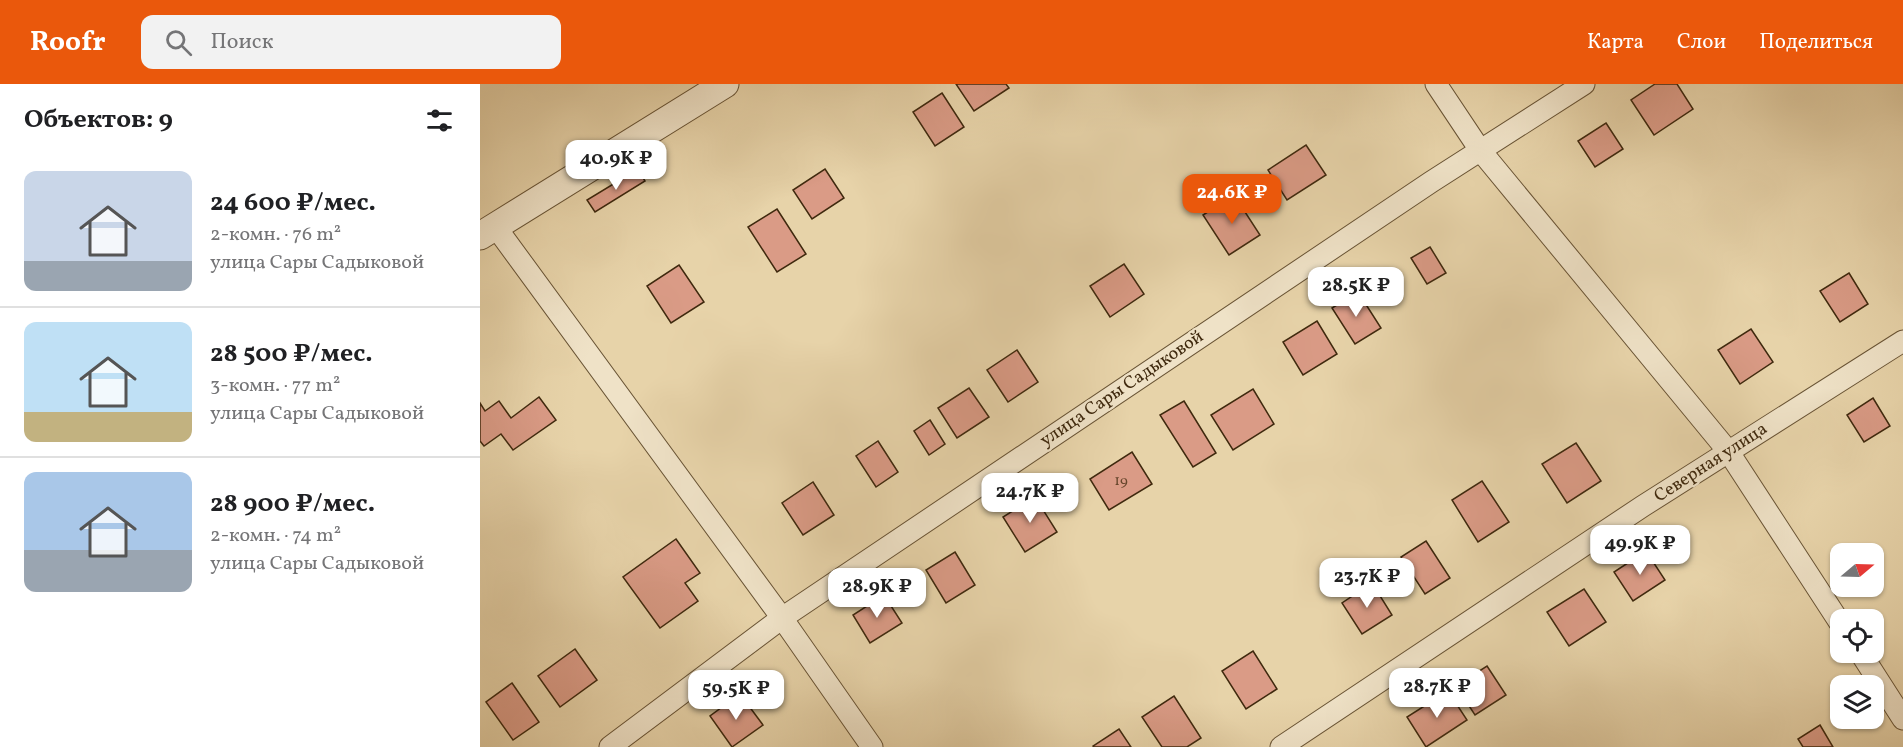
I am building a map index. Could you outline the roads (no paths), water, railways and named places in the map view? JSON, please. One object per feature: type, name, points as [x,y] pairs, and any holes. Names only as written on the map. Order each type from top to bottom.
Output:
[{"type":"street","points":[[725,84],[488,231],[782,618],[872,747]]},
{"type":"street","points":[[1436,84],[1480,150],[1728,451],[1831,609]]},
{"type":"street","name":"улица Сары Садыковой","points":[[610,747],[782,618],[1480,150],[1584,84]]},
{"type":"street","name":"Северная улица","points":[[1281,747],[1728,451],[1903,341]]},
{"type":"street","points":[[1867,663],[1903,719]]}]
